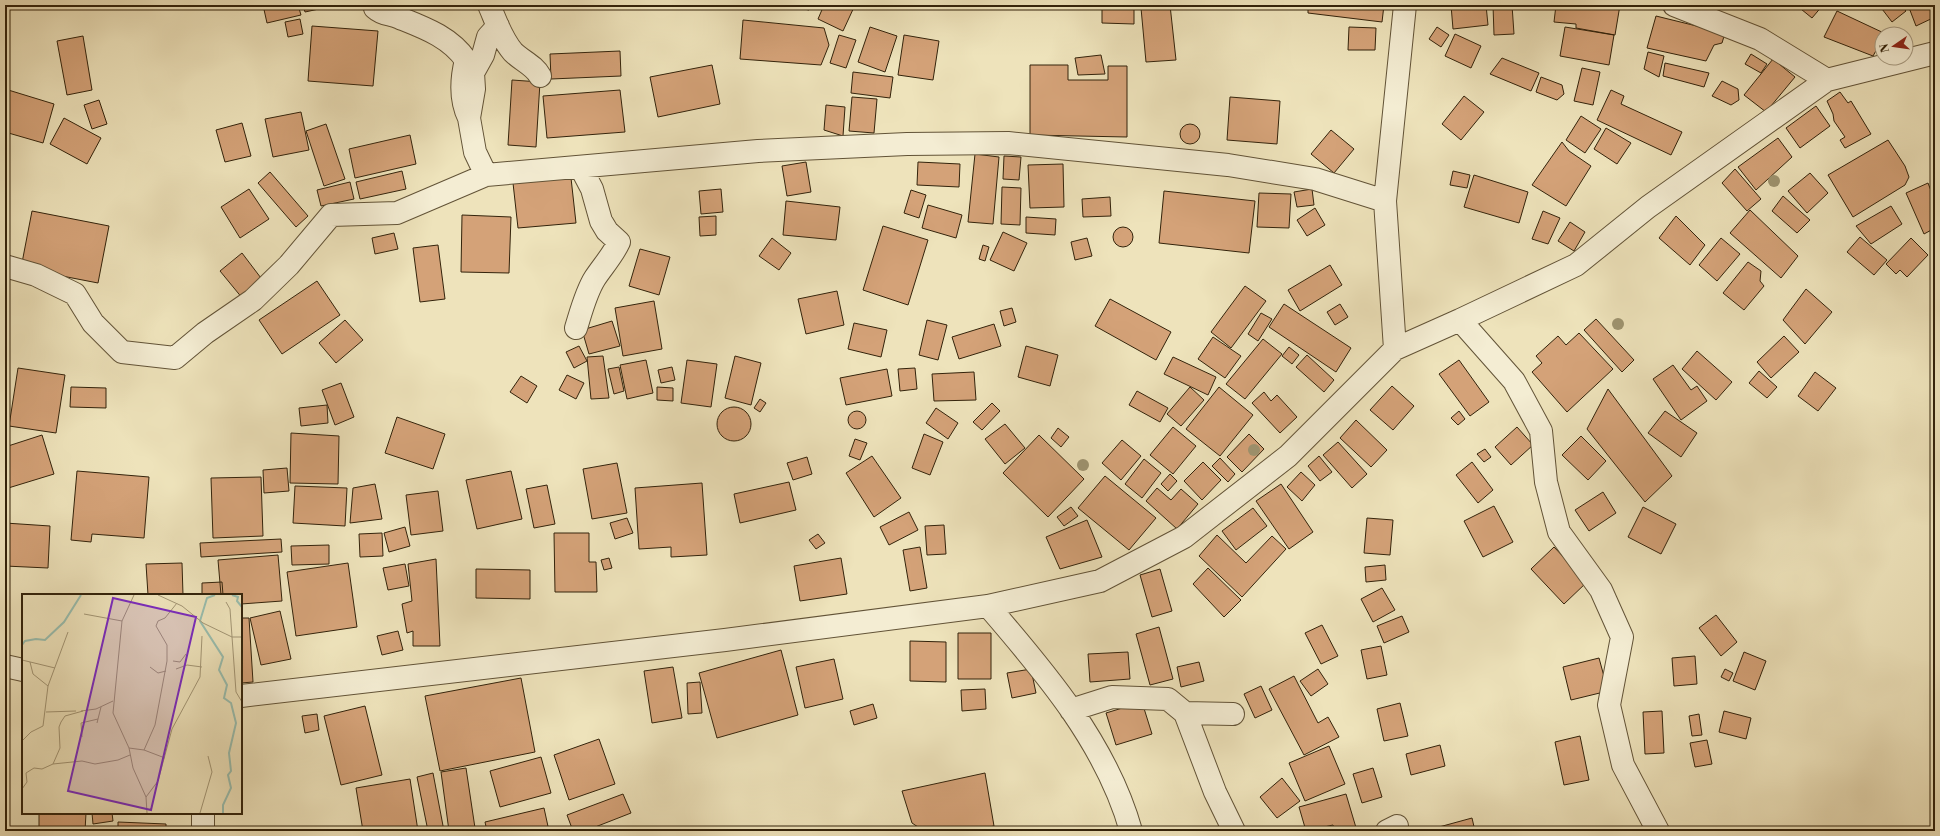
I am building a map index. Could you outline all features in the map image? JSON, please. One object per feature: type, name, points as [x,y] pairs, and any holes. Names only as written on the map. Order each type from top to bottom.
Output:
[{"type":"street","points":[[489,5],[501,35],[512,51],[523,62],[536,69],[540,76]]},
{"type":"street","points":[[1395,349],[1385,201],[1405,5]]},
{"type":"street","points":[[1674,5],[1760,39],[1827,80]]},
{"type":"street","points":[[375,8],[382,14],[399,17],[438,34],[458,49],[466,60],[462,74],[462,90],[465,110],[469,118]]},
{"type":"street","points":[[486,175],[474,152],[469,118],[474,89],[473,73],[483,56],[488,37],[498,26]]},
{"type":"street","points":[[242,696],[725,640],[988,606],[1100,581],[1184,537],[1288,456],[1395,349],[1576,265],[1648,207],[1827,80],[1935,53]]},
{"type":"street","points":[[5,266],[36,276],[75,294],[93,323],[122,352],[175,358],[205,333],[253,300],[289,265],[332,215],[397,213],[486,175],[581,168],[758,151],[907,144],[1008,143],[1115,152],[1236,166],[1314,179],[1385,201]]},
{"type":"street","points":[[576,328],[594,280],[605,262],[615,252],[619,242],[607,231],[601,221],[592,189],[581,168]]},
{"type":"street","points":[[1460,320],[1514,381],[1541,431],[1546,482],[1560,532],[1601,590],[1622,637],[1609,705],[1623,765],[1658,831]]},
{"type":"street","points":[[988,606],[1041,667],[1071,710],[1095,748],[1124,807],[1131,831]]},
{"type":"street","points":[[5,666],[22,670]]},
{"type":"street","points":[[1071,710],[1112,697],[1168,699],[1185,713],[1214,792],[1234,831]]},
{"type":"street","points":[[1185,713],[1233,714]]},
{"type":"street","points":[[204,814],[204,831]]},
{"type":"building","points":[[263,5],[298,5],[301,15],[267,23]]},
{"type":"building","points":[[303,5],[328,5],[328,7],[305,12]]},
{"type":"building","points":[[782,5],[810,5],[809,10]]},
{"type":"building","points":[[824,5],[855,5],[843,31],[818,19]]},
{"type":"building","points":[[1102,5],[1134,5],[1134,24],[1102,23]]},
{"type":"building","points":[[1170,5],[1176,60],[1146,62],[1141,8]]},
{"type":"building","points":[[1308,5],[1384,5],[1382,22],[1308,13]]},
{"type":"building","points":[[1451,5],[1486,5],[1488,25],[1453,29]]},
{"type":"building","points":[[1493,5],[1512,5],[1514,34],[1494,35]]},
{"type":"building","points":[[1556,5],[1620,5],[1615,35],[1576,28],[1576,24],[1554,22]]},
{"type":"building","points":[[1726,5],[1747,5],[1747,6],[1727,7]]},
{"type":"building","points":[[1796,5],[1823,5],[1812,18]]},
{"type":"building","points":[[1879,5],[1901,5],[1906,11],[1892,22]]},
{"type":"building","points":[[1908,5],[1935,5],[1935,17],[1916,26]]},
{"type":"building","points":[[1837,11],[1874,28],[1874,54],[1873,56],[1824,37]]},
{"type":"building","points":[[1656,16],[1725,33],[1722,43],[1714,45],[1706,61],[1647,48]]},
{"type":"building","points":[[300,19],[303,34],[288,37],[285,22]]},
{"type":"building","points":[[743,20],[824,28],[829,45],[821,65],[740,59]]},
{"type":"building","points":[[312,26],[378,31],[373,86],[308,81]]},
{"type":"building","points":[[870,27],[897,36],[885,72],[858,62]]},
{"type":"building","points":[[1349,27],[1376,28],[1375,50],[1348,50]]},
{"type":"building","points":[[1437,27],[1449,35],[1441,47],[1429,39]]},
{"type":"building","points":[[1565,27],[1614,35],[1609,65],[1560,56]]},
{"type":"building","points":[[1455,34],[1481,46],[1471,68],[1445,56]]},
{"type":"building","points":[[839,35],[856,40],[846,68],[830,63]]},
{"type":"building","points":[[904,35],[939,41],[933,80],[898,75]]},
{"type":"building","points":[[83,36],[92,90],[67,95],[57,41]]},
{"type":"building","points":[[620,51],[621,76],[551,79],[550,54]]},
{"type":"building","points":[[1648,52],[1664,56],[1659,77],[1644,69]]},
{"type":"building","points":[[1751,54],[1767,64],[1761,73],[1745,64]]},
{"type":"building","points":[[1101,55],[1105,74],[1078,75],[1075,58]]},
{"type":"building","points":[[1502,58],[1539,73],[1531,91],[1490,74]]},
{"type":"building","points":[[1773,59],[1795,77],[1766,112],[1744,95]]},
{"type":"building","points":[[1665,63],[1709,73],[1704,87],[1663,76]]},
{"type":"building","points":[[712,65],[720,104],[658,117],[650,77]]},
{"type":"building","points":[[1030,65],[1068,65],[1068,80],[1108,80],[1108,66],[1127,66],[1127,137],[1030,135]]},
{"type":"building","points":[[1582,68],[1600,72],[1593,105],[1574,101]]},
{"type":"building","points":[[853,72],[893,77],[890,98],[851,93]]},
{"type":"building","points":[[1541,77],[1562,85],[1564,94],[1557,100],[1536,92]]},
{"type":"building","points":[[512,80],[540,82],[536,147],[508,145]]},
{"type":"building","points":[[1722,81],[1738,89],[1739,100],[1731,105],[1712,96]]},
{"type":"building","points":[[5,89],[54,104],[43,143],[5,132]]},
{"type":"building","points":[[620,90],[625,132],[547,138],[543,96]]},
{"type":"building","points":[[1611,90],[1624,96],[1621,104],[1682,132],[1671,155],[1597,120]]},
{"type":"building","points":[[1840,92],[1848,103],[1851,101],[1871,134],[1845,148],[1840,140],[1845,137],[1834,121],[1833,114],[1827,101]]},
{"type":"building","points":[[1464,96],[1484,112],[1461,140],[1442,124]]},
{"type":"building","points":[[852,97],[877,99],[874,133],[849,131]]},
{"type":"building","points":[[1230,97],[1280,101],[1277,144],[1227,140]]},
{"type":"building","points":[[99,100],[107,124],[92,129],[84,105]]},
{"type":"building","points":[[826,105],[845,107],[843,136],[824,130]]},
{"type":"building","points":[[1816,106],[1830,126],[1800,148],[1786,128]]},
{"type":"building","points":[[301,112],[309,150],[273,157],[265,119]]},
{"type":"building","points":[[1581,116],[1601,129],[1585,153],[1566,140]]},
{"type":"building","points":[[64,118],[101,138],[87,164],[50,144]]},
{"type":"building","points":[[242,123],[251,156],[225,162],[216,130]]},
{"type":"building","points":[[326,124],[345,179],[324,186],[306,131]]},
{"type":"building","points":[[1190,124],[1197,127],[1200,134],[1197,141],[1190,144],[1183,141],[1180,134],[1183,127]]},
{"type":"building","points":[[1606,128],[1631,143],[1617,164],[1594,149]]},
{"type":"building","points":[[1331,130],[1354,149],[1334,173],[1311,154]]},
{"type":"building","points":[[410,135],[416,164],[355,178],[349,149]]},
{"type":"building","points":[[1778,138],[1792,157],[1756,190],[1738,167]]},
{"type":"building","points":[[1888,140],[1905,166],[1909,177],[1905,185],[1853,217],[1828,175]]},
{"type":"building","points":[[1562,142],[1569,151],[1591,166],[1566,206],[1532,185]]},
{"type":"building","points":[[975,154],[999,157],[993,224],[968,222]]},
{"type":"building","points":[[1004,156],[1021,157],[1019,180],[1003,179]]},
{"type":"building","points":[[806,162],[811,192],[787,196],[782,166]]},
{"type":"building","points":[[918,162],[960,164],[959,187],[917,185]]},
{"type":"building","points":[[1063,164],[1064,207],[1030,208],[1028,165]]},
{"type":"building","points":[[1735,169],[1761,199],[1747,211],[1722,183]]},
{"type":"building","points":[[402,171],[406,189],[360,199],[356,182]]},
{"type":"building","points":[[1453,171],[1470,175],[1467,188],[1450,185]]},
{"type":"building","points":[[270,172],[308,216],[296,227],[258,183]]},
{"type":"building","points":[[1810,173],[1828,193],[1807,213],[1788,191]]},
{"type":"building","points":[[1474,175],[1528,192],[1519,223],[1464,207]]},
{"type":"building","points":[[571,178],[576,223],[518,228],[513,183]]},
{"type":"building","points":[[350,182],[354,199],[321,206],[317,190]]},
{"type":"building","points":[[1928,183],[1935,201],[1935,228],[1924,234],[1906,193]]},
{"type":"building","points":[[1002,187],[1021,188],[1020,225],[1001,224]]},
{"type":"building","points":[[249,189],[269,219],[240,238],[221,207]]},
{"type":"building","points":[[721,189],[723,212],[701,214],[699,191]]},
{"type":"building","points":[[1312,189],[1314,205],[1297,207],[1294,192]]},
{"type":"building","points":[[911,190],[926,195],[919,218],[904,213]]},
{"type":"building","points":[[1164,191],[1255,201],[1249,253],[1159,243]]},
{"type":"building","points":[[1259,193],[1291,194],[1289,228],[1257,227]]},
{"type":"building","points":[[1783,196],[1810,220],[1797,233],[1772,211]]},
{"type":"building","points":[[1110,197],[1111,216],[1083,217],[1082,199]]},
{"type":"building","points":[[786,201],[840,207],[836,240],[783,235]]},
{"type":"building","points":[[928,205],[962,215],[956,238],[922,228]]},
{"type":"building","points":[[1891,206],[1902,224],[1871,244],[1856,226]]},
{"type":"building","points":[[1315,208],[1325,225],[1307,236],[1297,220]]},
{"type":"building","points":[[1750,210],[1798,256],[1781,278],[1730,233]]},
{"type":"building","points":[[32,211],[109,226],[98,283],[21,268]]},
{"type":"building","points":[[1543,211],[1560,218],[1548,244],[1532,239]]},
{"type":"building","points":[[462,215],[511,217],[509,273],[461,272]]},
{"type":"building","points":[[716,216],[716,235],[700,236],[699,217]]},
{"type":"building","points":[[1676,216],[1705,245],[1690,265],[1659,238]]},
{"type":"building","points":[[1026,217],[1056,219],[1055,235],[1026,233]]},
{"type":"building","points":[[1570,222],[1585,232],[1574,251],[1558,241]]},
{"type":"building","points":[[883,226],[928,240],[908,305],[863,290]]},
{"type":"building","points":[[1123,227],[1130,230],[1133,237],[1130,244],[1123,247],[1116,244],[1113,237],[1116,230]]},
{"type":"building","points":[[1003,232],[1027,243],[1014,271],[990,260]]},
{"type":"building","points":[[394,233],[398,249],[375,254],[372,238]]},
{"type":"building","points":[[1860,237],[1887,260],[1874,275],[1847,252]]},
{"type":"building","points":[[772,238],[791,253],[779,270],[759,256]]},
{"type":"building","points":[[1087,238],[1092,256],[1075,260],[1071,242]]},
{"type":"building","points":[[1721,238],[1740,254],[1717,281],[1699,265]]},
{"type":"building","points":[[1911,238],[1928,255],[1907,277],[1900,270],[1896,274],[1886,264]]},
{"type":"building","points":[[438,245],[445,299],[420,302],[413,248]]},
{"type":"building","points":[[983,245],[989,247],[985,261],[979,259]]},
{"type":"building","points":[[640,249],[670,257],[659,295],[629,286]]},
{"type":"building","points":[[242,253],[264,282],[243,299],[220,271]]},
{"type":"building","points":[[1748,262],[1761,271],[1760,281],[1764,286],[1744,310],[1723,293]]},
{"type":"building","points":[[1330,265],[1342,285],[1300,311],[1288,290]]},
{"type":"building","points":[[317,281],[340,315],[282,354],[259,320]]},
{"type":"building","points":[[1245,286],[1266,301],[1231,348],[1211,332]]},
{"type":"building","points":[[1806,289],[1832,312],[1805,344],[1783,320]]},
{"type":"building","points":[[837,291],[844,325],[806,334],[798,299]]},
{"type":"building","points":[[1110,299],[1171,332],[1156,360],[1095,326]]},
{"type":"building","points":[[654,301],[662,349],[623,356],[615,308]]},
{"type":"building","points":[[1284,304],[1351,348],[1336,372],[1269,327]]},
{"type":"building","points":[[1340,304],[1348,317],[1335,325],[1327,312]]},
{"type":"building","points":[[1012,308],[1016,322],[1004,326],[1000,311]]},
{"type":"building","points":[[1261,313],[1272,319],[1258,341],[1248,334]]},
{"type":"building","points":[[1596,319],[1634,360],[1622,372],[1584,330]]},
{"type":"building","points":[[345,320],[363,340],[336,363],[319,343]]},
{"type":"building","points":[[927,320],[947,325],[938,360],[919,355]]},
{"type":"building","points":[[612,321],[620,346],[589,354],[582,330]]},
{"type":"building","points":[[854,323],[887,330],[881,357],[848,349]]},
{"type":"building","points":[[994,324],[1001,346],[959,359],[952,337]]},
{"type":"building","points":[[1579,333],[1613,369],[1567,412],[1532,372],[1542,363],[1536,356],[1558,336],[1566,345]]},
{"type":"building","points":[[1784,336],[1799,352],[1771,378],[1757,362]]},
{"type":"building","points":[[1213,337],[1241,356],[1225,378],[1198,359]]},
{"type":"building","points":[[1263,339],[1282,354],[1245,399],[1226,384]]},
{"type":"building","points":[[579,346],[587,361],[574,368],[566,352]]},
{"type":"building","points":[[1026,346],[1058,355],[1050,386],[1018,377]]},
{"type":"building","points":[[1289,347],[1299,355],[1292,364],[1282,356]]},
{"type":"building","points":[[1697,351],[1732,382],[1716,400],[1682,369]]},
{"type":"building","points":[[1307,355],[1334,380],[1324,392],[1296,367]]},
{"type":"building","points":[[603,356],[609,398],[591,399],[587,357]]},
{"type":"building","points":[[735,356],[761,363],[751,405],[725,398]]},
{"type":"building","points":[[1173,357],[1216,377],[1208,395],[1164,374]]},
{"type":"building","points":[[646,360],[653,393],[627,399],[620,365]]},
{"type":"building","points":[[687,360],[717,364],[711,407],[681,403]]},
{"type":"building","points":[[1459,360],[1489,402],[1470,416],[1439,374]]},
{"type":"building","points":[[1673,365],[1691,390],[1697,386],[1707,401],[1681,420],[1653,379]]},
{"type":"building","points":[[619,367],[624,391],[614,394],[608,369]]},
{"type":"building","points":[[672,367],[675,380],[661,383],[658,370]]},
{"type":"building","points":[[18,368],[65,375],[56,433],[9,426]]},
{"type":"building","points":[[915,368],[917,389],[900,391],[898,369]]},
{"type":"building","points":[[887,369],[892,396],[846,405],[840,378]]},
{"type":"building","points":[[1759,371],[1777,387],[1767,398],[1749,383]]},
{"type":"building","points":[[974,372],[976,400],[934,401],[932,374]]},
{"type":"building","points":[[1815,372],[1836,388],[1818,411],[1798,396]]},
{"type":"building","points":[[567,375],[584,383],[576,399],[559,390]]},
{"type":"building","points":[[521,376],[537,386],[527,403],[510,392]]},
{"type":"building","points":[[341,383],[354,417],[335,425],[322,390]]},
{"type":"building","points":[[1392,386],[1414,406],[1393,430],[1370,410]]},
{"type":"building","points":[[71,387],[106,388],[106,408],[70,407]]},
{"type":"building","points":[[657,387],[673,388],[673,401],[657,400]]},
{"type":"building","points":[[1190,387],[1204,400],[1181,426],[1167,414]]},
{"type":"building","points":[[1219,387],[1253,415],[1220,456],[1186,429]]},
{"type":"building","points":[[1608,389],[1672,476],[1645,502],[1587,429]]},
{"type":"building","points":[[1137,391],[1168,408],[1160,422],[1129,405]]},
{"type":"building","points":[[1264,392],[1271,401],[1277,395],[1297,417],[1280,433],[1252,403]]},
{"type":"building","points":[[760,399],[766,403],[760,412],[754,408]]},
{"type":"building","points":[[992,403],[1000,411],[982,430],[973,422]]},
{"type":"building","points":[[327,405],[328,423],[301,426],[299,408]]},
{"type":"building","points":[[734,407],[746,412],[751,424],[746,436],[734,441],[722,436],[717,424],[722,412]]},
{"type":"building","points":[[936,408],[958,423],[948,439],[926,423]]},
{"type":"building","points":[[853,411],[861,411],[866,416],[864,427],[861,429],[853,429],[848,424],[848,416]]},
{"type":"building","points":[[1459,411],[1465,419],[1458,425],[1451,418]]},
{"type":"building","points":[[1665,411],[1697,433],[1681,457],[1648,433]]},
{"type":"building","points":[[397,417],[445,434],[433,469],[385,453]]},
{"type":"building","points":[[1356,420],[1387,450],[1371,467],[1340,438]]},
{"type":"building","points":[[1005,424],[1025,448],[1005,464],[985,439]]},
{"type":"building","points":[[1173,427],[1196,446],[1173,474],[1150,455]]},
{"type":"building","points":[[1517,427],[1533,445],[1511,465],[1495,447]]},
{"type":"building","points":[[1058,428],[1069,437],[1061,447],[1051,438]]},
{"type":"building","points":[[291,433],[339,436],[338,484],[290,483]]},
{"type":"building","points":[[924,434],[943,442],[930,475],[912,468]]},
{"type":"building","points":[[1249,434],[1264,449],[1242,472],[1227,457]]},
{"type":"building","points":[[42,435],[54,474],[5,489],[5,447]]},
{"type":"building","points":[[1039,435],[1084,479],[1048,517],[1003,473]]},
{"type":"building","points":[[1581,436],[1606,461],[1588,480],[1562,455]]},
{"type":"building","points":[[855,439],[867,443],[860,460],[849,456]]},
{"type":"building","points":[[1122,440],[1141,456],[1121,480],[1102,463]]},
{"type":"building","points":[[1338,442],[1367,474],[1352,488],[1323,455]]},
{"type":"building","points":[[1485,449],[1491,457],[1484,462],[1477,454]]},
{"type":"building","points":[[872,456],[901,498],[874,517],[846,473]]},
{"type":"building","points":[[1319,456],[1332,472],[1320,481],[1308,466]]},
{"type":"building","points":[[807,457],[812,474],[793,480],[787,463]]},
{"type":"building","points":[[1220,458],[1235,474],[1228,482],[1212,466]]},
{"type":"building","points":[[1144,459],[1161,473],[1142,498],[1125,484]]},
{"type":"building","points":[[1203,462],[1221,480],[1202,500],[1184,481]]},
{"type":"building","points":[[1472,462],[1493,490],[1478,503],[1456,475]]},
{"type":"building","points":[[617,463],[627,513],[592,519],[583,469]]},
{"type":"building","points":[[287,468],[289,491],[264,493],[263,470]]},
{"type":"building","points":[[77,471],[149,477],[144,538],[92,534],[91,542],[71,540]]},
{"type":"building","points":[[511,471],[522,519],[477,529],[466,480]]},
{"type":"building","points":[[1301,472],[1315,485],[1302,501],[1287,487]]},
{"type":"building","points":[[1170,474],[1177,481],[1168,491],[1161,484]]},
{"type":"building","points":[[1105,476],[1156,518],[1129,550],[1078,508]]},
{"type":"building","points":[[261,477],[263,536],[213,538],[211,478]]},
{"type":"building","points":[[789,482],[796,510],[740,523],[734,494]]},
{"type":"building","points":[[702,483],[707,555],[671,557],[671,547],[639,549],[635,488]]},
{"type":"building","points":[[375,484],[382,519],[350,523],[353,488]]},
{"type":"building","points":[[1281,484],[1313,532],[1289,549],[1256,501]]},
{"type":"building","points":[[547,485],[555,524],[534,528],[526,489]]},
{"type":"building","points":[[295,486],[347,488],[345,526],[293,523]]},
{"type":"building","points":[[1157,488],[1171,500],[1181,489],[1198,504],[1177,529],[1146,501]]},
{"type":"building","points":[[438,491],[443,531],[411,535],[406,495]]},
{"type":"building","points":[[1603,492],[1616,513],[1589,531],[1575,510]]},
{"type":"building","points":[[1494,506],[1513,542],[1483,557],[1464,521]]},
{"type":"building","points":[[1071,507],[1078,516],[1064,526],[1057,517]]},
{"type":"building","points":[[1643,507],[1676,524],[1661,554],[1628,537]]},
{"type":"building","points":[[1253,508],[1267,526],[1236,550],[1222,531]]},
{"type":"building","points":[[909,512],[918,530],[889,545],[880,527]]},
{"type":"building","points":[[627,518],[633,533],[615,539],[610,523]]},
{"type":"building","points":[[1367,518],[1393,520],[1390,555],[1364,553]]},
{"type":"building","points":[[1087,520],[1102,557],[1060,569],[1046,537]]},
{"type":"building","points":[[5,523],[50,526],[48,568],[5,566]]},
{"type":"building","points":[[944,525],[946,554],[927,555],[925,526]]},
{"type":"building","points":[[405,527],[410,546],[389,552],[384,533]]},
{"type":"building","points":[[382,533],[383,556],[360,557],[359,534]]},
{"type":"building","points":[[554,533],[589,533],[589,562],[596,562],[597,592],[555,592]]},
{"type":"building","points":[[818,534],[825,543],[816,549],[809,540]]},
{"type":"building","points":[[1217,535],[1246,563],[1272,536],[1286,549],[1242,597],[1199,556]]},
{"type":"building","points":[[281,539],[282,552],[201,557],[200,543]]},
{"type":"building","points":[[329,545],[329,564],[292,565],[291,546]]},
{"type":"building","points":[[920,547],[927,588],[910,591],[903,550]]},
{"type":"building","points":[[1554,547],[1587,582],[1564,604],[1531,569]]},
{"type":"building","points":[[278,555],[282,601],[242,604],[242,594],[221,594],[218,560]]},
{"type":"building","points":[[609,558],[612,568],[604,570],[601,560]]},
{"type":"building","points":[[841,558],[847,594],[800,601],[794,566]]},
{"type":"building","points":[[436,559],[440,646],[413,646],[413,631],[407,633],[402,604],[412,601],[408,564]]},
{"type":"building","points":[[182,563],[183,594],[148,594],[146,564]]},
{"type":"building","points":[[348,563],[357,627],[296,636],[287,572]]},
{"type":"building","points":[[405,564],[409,586],[388,590],[383,568]]},
{"type":"building","points":[[1385,565],[1386,580],[1366,582],[1365,567]]},
{"type":"building","points":[[1208,568],[1241,600],[1224,617],[1193,584]]},
{"type":"building","points":[[476,569],[530,570],[530,599],[476,598]]},
{"type":"building","points":[[1160,569],[1172,611],[1152,617],[1140,575]]},
{"type":"building","points":[[222,582],[223,594],[202,594],[202,583]]},
{"type":"building","points":[[1382,588],[1395,610],[1373,622],[1361,599]]},
{"type":"building","points":[[280,611],[291,659],[261,665],[250,618]]},
{"type":"building","points":[[1716,615],[1737,642],[1721,656],[1699,628]]},
{"type":"building","points":[[1402,616],[1409,632],[1384,643],[1377,626]]},
{"type":"building","points":[[242,618],[249,618],[253,682],[242,683]]},
{"type":"building","points":[[1322,625],[1338,656],[1321,664],[1305,633]]},
{"type":"building","points":[[1159,627],[1173,679],[1150,685],[1136,634]]},
{"type":"building","points":[[398,631],[403,650],[382,655],[377,636]]},
{"type":"building","points":[[958,633],[991,633],[991,679],[958,679]]},
{"type":"building","points":[[910,641],[946,642],[946,682],[910,681]]},
{"type":"building","points":[[1381,646],[1387,675],[1367,679],[1361,650]]},
{"type":"building","points":[[781,650],[798,715],[717,738],[699,673]]},
{"type":"building","points":[[1128,652],[1130,679],[1090,682],[1088,654]]},
{"type":"building","points":[[1744,652],[1766,661],[1755,690],[1733,681]]},
{"type":"building","points":[[1695,656],[1697,684],[1674,686],[1672,658]]},
{"type":"building","points":[[1599,658],[1608,691],[1571,700],[1563,667]]},
{"type":"building","points":[[834,659],[843,699],[805,708],[796,667]]},
{"type":"building","points":[[1199,662],[1204,681],[1181,687],[1177,667]]},
{"type":"building","points":[[673,667],[682,718],[652,723],[644,671]]},
{"type":"building","points":[[1031,669],[1036,693],[1012,698],[1007,673]]},
{"type":"building","points":[[1318,669],[1328,684],[1311,696],[1300,681]]},
{"type":"building","points":[[1725,669],[1733,673],[1729,681],[1721,677]]},
{"type":"building","points":[[1294,676],[1318,723],[1328,717],[1339,737],[1304,755],[1269,689]]},
{"type":"building","points":[[521,678],[535,752],[440,771],[425,696]]},
{"type":"building","points":[[700,682],[702,713],[688,714],[687,683]]},
{"type":"building","points":[[1261,686],[1272,710],[1255,718],[1244,694]]},
{"type":"building","points":[[985,689],[986,709],[962,711],[961,690]]},
{"type":"building","points":[[1142,702],[1152,734],[1116,745],[1106,713]]},
{"type":"building","points":[[1400,703],[1408,736],[1384,741],[1377,709]]},
{"type":"building","points":[[873,704],[877,718],[854,725],[850,711]]},
{"type":"building","points":[[365,706],[382,775],[341,785],[324,716]]},
{"type":"building","points":[[1662,711],[1664,753],[1645,754],[1643,712]]},
{"type":"building","points":[[1724,711],[1751,718],[1746,739],[1719,732]]},
{"type":"building","points":[[317,714],[319,730],[305,733],[302,716]]},
{"type":"building","points":[[1699,714],[1702,735],[1692,736],[1689,716]]},
{"type":"building","points":[[1580,736],[1589,780],[1564,785],[1555,742]]},
{"type":"building","points":[[599,739],[615,784],[569,800],[554,755]]},
{"type":"building","points":[[1707,740],[1712,764],[1695,767],[1690,743]]},
{"type":"building","points":[[1440,745],[1445,766],[1411,775],[1406,754]]},
{"type":"building","points":[[1329,746],[1345,784],[1305,801],[1289,763]]},
{"type":"building","points":[[541,757],[551,793],[500,807],[490,771]]},
{"type":"building","points":[[466,768],[475,828],[449,831],[441,772]]},
{"type":"building","points":[[1373,768],[1382,797],[1362,803],[1353,774]]},
{"type":"building","points":[[433,773],[444,831],[428,831],[417,777]]},
{"type":"building","points":[[985,773],[994,826],[968,831],[924,831],[912,823],[902,791]]},
{"type":"building","points":[[1282,778],[1300,801],[1277,818],[1260,797]]},
{"type":"building","points":[[410,779],[418,831],[363,831],[356,788]]},
{"type":"building","points":[[623,794],[631,813],[585,831],[573,831],[567,815]]},
{"type":"building","points":[[1346,794],[1357,831],[1335,831],[1333,825],[1306,831],[1299,807]]},
{"type":"building","points":[[544,808],[549,831],[487,831],[485,822]]},
{"type":"building","points":[[39,814],[86,814],[85,831],[39,831]]},
{"type":"building","points":[[92,814],[112,814],[113,821],[93,824]]},
{"type":"building","points":[[1472,818],[1475,831],[1440,831],[1439,827]]},
{"type":"building","points":[[118,822],[166,824],[166,831],[118,831]]}]
